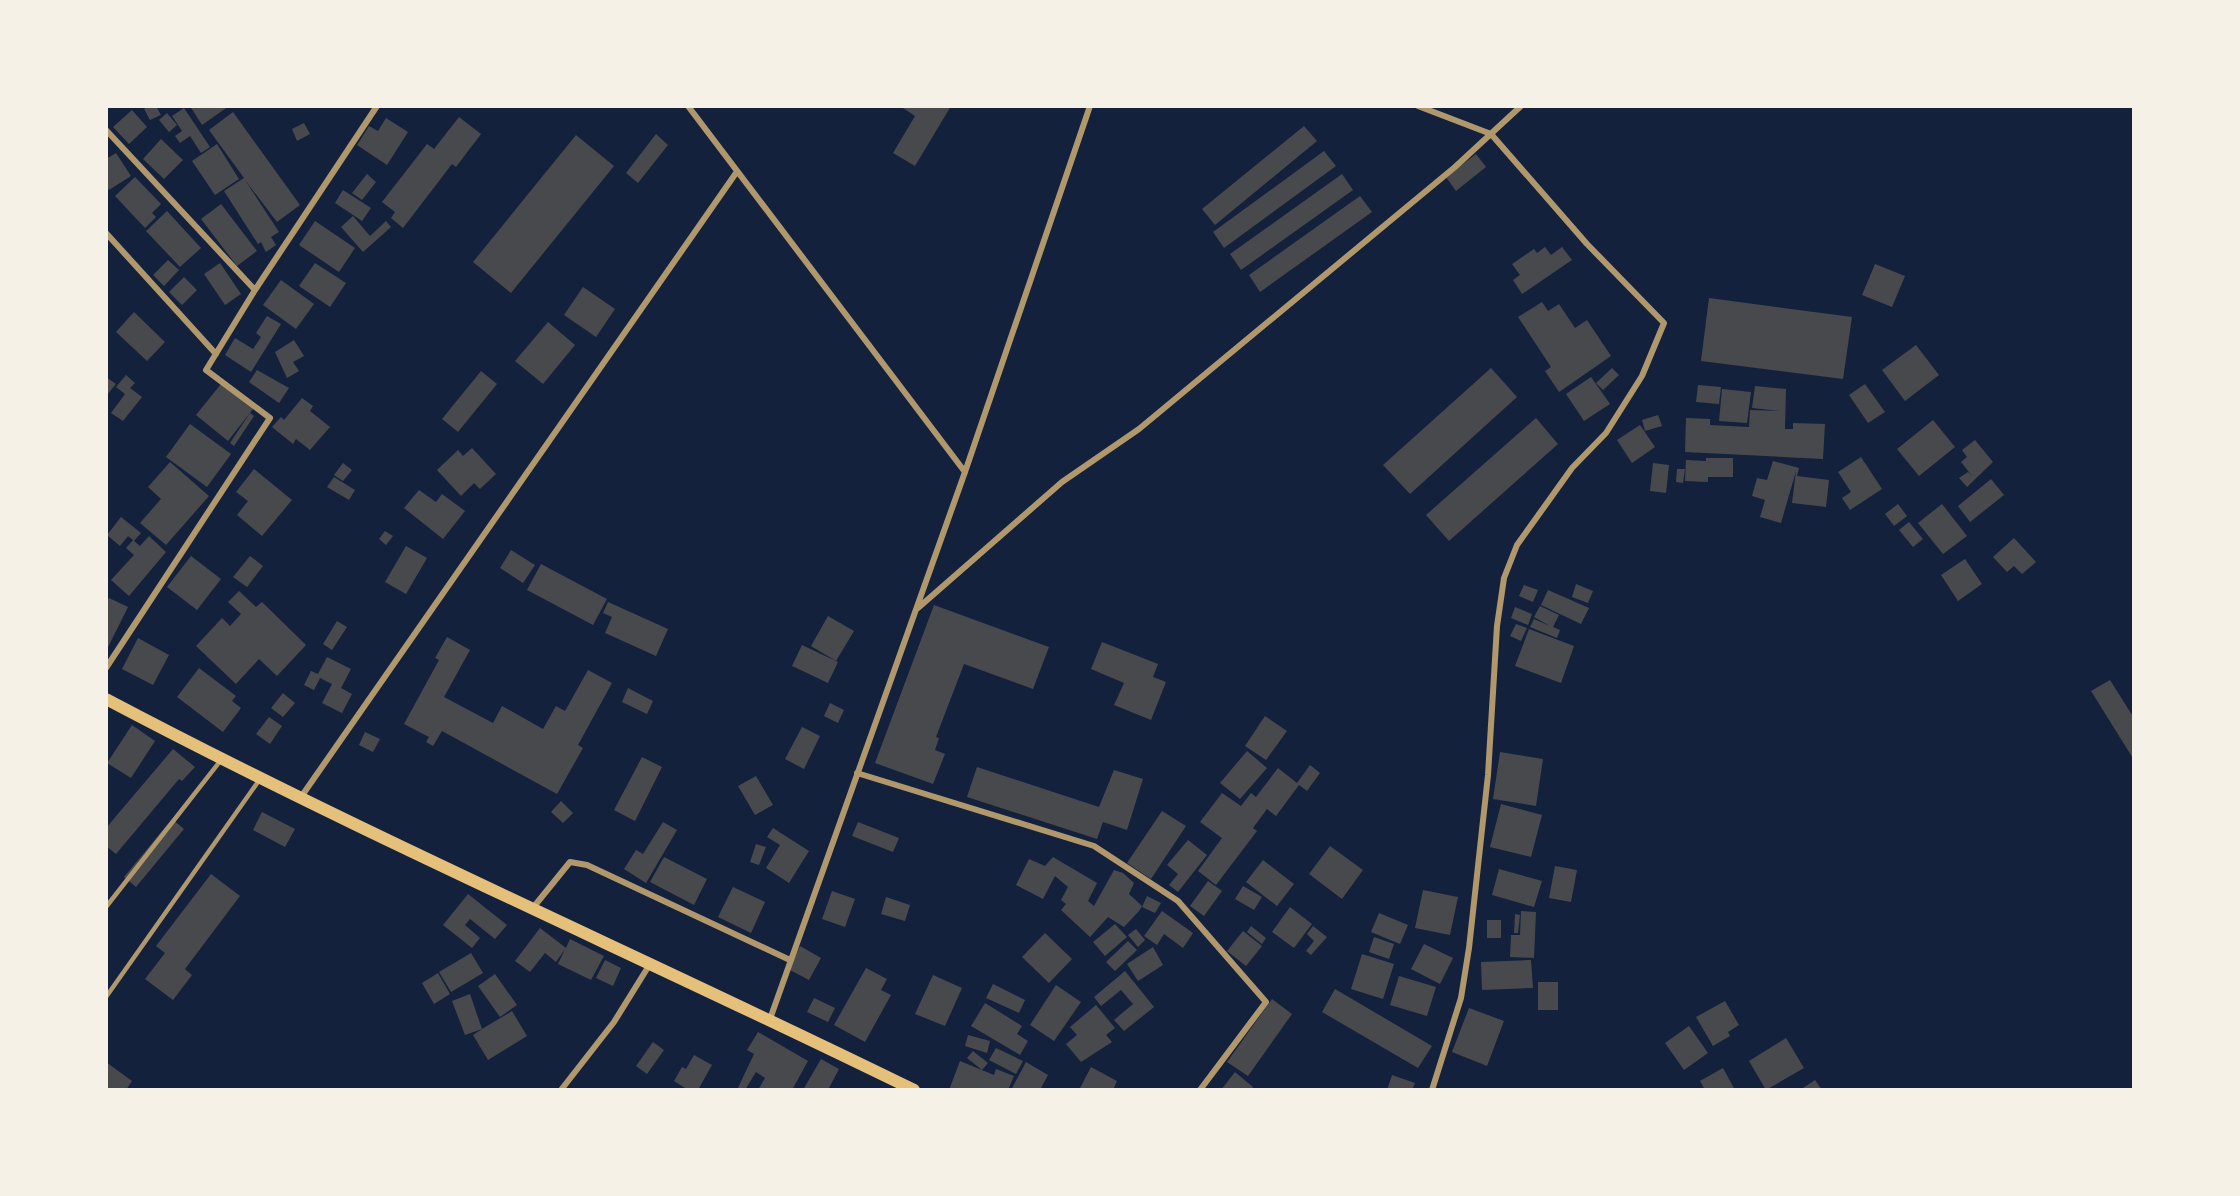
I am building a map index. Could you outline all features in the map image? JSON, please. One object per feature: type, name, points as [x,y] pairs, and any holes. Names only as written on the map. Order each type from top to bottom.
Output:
[{"type":"main road","points":[[106,699],[300,799],[914,1089]]},
{"type":"street","points":[[106,668],[270,418],[206,370],[255,290],[377,106]]},
{"type":"street","points":[[688,106],[736,173],[965,472]]},
{"type":"street","points":[[770,1019],[965,472],[1090,106]]},
{"type":"street","points":[[1418,106],[1491,134],[1587,244],[1664,323],[1642,376],[1606,433],[1572,468],[1517,545],[1504,578],[1497,626],[1488,775],[1461,998],[1432,1089]]},
{"type":"street","points":[[916,609],[1062,482],[1139,429],[1491,134],[1521,106]]},
{"type":"street","points":[[106,130],[255,290]]},
{"type":"street","points":[[300,799],[736,173]]},
{"type":"street","points":[[106,233],[216,354]]},
{"type":"street","points":[[857,773],[1094,846],[1178,901],[1266,1002],[1200,1089]]},
{"type":"street","points":[[532,909],[570,862],[587,865],[790,960]]},
{"type":"street","points":[[561,1089],[614,1022],[650,964]]},
{"type":"lane","points":[[106,907],[221,760]]},
{"type":"lane","points":[[106,997],[260,779]]},
{"type":"building","points":[[156,106],[161,115],[150,120],[144,109]]},
{"type":"building","points":[[190,106],[229,106],[202,125]]},
{"type":"building","points":[[900,106],[951,106],[915,166],[893,153],[915,116]]},
{"type":"building","points":[[184,108],[210,147],[201,153],[190,136],[180,143],[175,136],[182,131],[172,116]]},
{"type":"building","points":[[132,110],[147,127],[129,144],[113,127]]},
{"type":"building","points":[[233,112],[300,205],[277,222],[245,180],[279,232],[271,237],[276,245],[266,252],[261,242],[258,244],[224,191],[244,178],[209,130]]},
{"type":"building","points":[[167,113],[177,125],[169,132],[159,120]]},
{"type":"building","points":[[459,117],[481,134],[456,167],[452,164],[403,228],[391,218],[395,212],[382,202],[427,144],[434,149]]},
{"type":"building","points":[[386,118],[408,132],[387,165],[357,145],[369,126],[378,131]]},
{"type":"building","points":[[304,123],[310,134],[297,141],[292,129]]},
{"type":"building","points":[[1304,126],[1317,141],[1215,225],[1202,209]]},
{"type":"building","points":[[656,134],[668,145],[638,183],[626,173]]},
{"type":"building","points":[[576,135],[614,166],[511,293],[473,262]]},
{"type":"building","points":[[161,139],[183,160],[164,179],[143,159]]},
{"type":"building","points":[[217,144],[239,179],[215,195],[192,161]]},
{"type":"building","points":[[1324,151],[1336,166],[1224,248],[1213,232]]},
{"type":"building","points":[[116,153],[131,176],[109,190],[106,186],[106,159]]},
{"type":"building","points":[[1476,154],[1486,167],[1456,191],[1446,177]]},
{"type":"building","points":[[367,174],[376,182],[362,200],[352,193]]},
{"type":"building","points":[[1342,174],[1353,190],[1241,270],[1230,254]]},
{"type":"building","points":[[135,177],[161,204],[152,213],[156,217],[145,228],[115,196]]},
{"type":"building","points":[[343,190],[371,208],[362,221],[335,203]]},
{"type":"building","points":[[1360,196],[1372,212],[1260,292],[1249,275]]},
{"type":"building","points":[[221,204],[257,251],[237,266],[201,219]]},
{"type":"building","points":[[167,211],[201,248],[180,267],[146,231]]},
{"type":"building","points":[[353,216],[370,236],[386,221],[391,227],[363,252],[341,227]]},
{"type":"building","points":[[315,221],[355,248],[339,272],[299,245]]},
{"type":"building","points":[[1545,247],[1551,255],[1562,247],[1572,260],[1522,294],[1513,280],[1520,275],[1512,264],[1534,249],[1537,253]]},
{"type":"building","points":[[168,260],[179,270],[164,286],[153,275]]},
{"type":"building","points":[[220,263],[241,294],[225,305],[204,274]]},
{"type":"building","points":[[315,263],[346,283],[330,307],[299,286]]},
{"type":"building","points":[[1875,264],[1905,276],[1892,307],[1862,295]]},
{"type":"building","points":[[184,277],[197,290],[182,305],[169,292]]},
{"type":"building","points":[[281,280],[314,304],[296,329],[263,305]]},
{"type":"building","points":[[583,287],[615,309],[596,337],[564,315]]},
{"type":"building","points":[[1709,298],[1852,317],[1843,379],[1701,361]]},
{"type":"building","points":[[1542,302],[1548,311],[1559,304],[1575,328],[1587,320],[1611,356],[1559,392],[1545,371],[1551,367],[1518,317]]},
{"type":"building","points":[[134,312],[165,342],[147,361],[116,332]]},
{"type":"building","points":[[267,316],[281,324],[251,372],[225,355],[235,338],[253,349],[261,337],[256,333]]},
{"type":"building","points":[[548,322],[575,345],[543,384],[515,361]]},
{"type":"building","points":[[294,340],[304,356],[293,362],[299,371],[287,378],[275,352]]},
{"type":"building","points":[[1916,345],[1939,375],[1905,401],[1882,370]]},
{"type":"building","points":[[1491,368],[1517,397],[1410,494],[1383,465]]},
{"type":"building","points":[[1612,368],[1619,375],[1603,390],[1596,383]]},
{"type":"building","points":[[257,370],[289,388],[279,403],[249,382]]},
{"type":"building","points":[[481,371],[497,384],[458,432],[442,419]]},
{"type":"building","points":[[126,375],[135,383],[130,388],[142,397],[123,421],[111,413],[125,394],[116,387]]},
{"type":"building","points":[[106,377],[116,384],[106,396]]},
{"type":"building","points":[[1591,377],[1610,404],[1584,421],[1566,394]]},
{"type":"building","points":[[221,384],[253,409],[228,441],[196,415]]},
{"type":"building","points":[[1865,384],[1885,412],[1868,423],[1849,395]]},
{"type":"building","points":[[1698,385],[1721,387],[1719,404],[1696,402]]},
{"type":"building","points":[[1755,386],[1786,389],[1785,429],[1793,429],[1793,423],[1825,424],[1823,459],[1685,452],[1686,418],[1710,419],[1710,425],[1749,427],[1750,410],[1780,411],[1752,408]]},
{"type":"building","points":[[1722,389],[1751,392],[1747,423],[1719,421]]},
{"type":"building","points":[[302,398],[313,406],[310,411],[330,427],[310,450],[296,439],[293,444],[272,427],[281,417],[284,420]]},
{"type":"building","points":[[250,413],[254,416],[234,446],[230,443]]},
{"type":"building","points":[[1658,415],[1662,426],[1645,431],[1642,420]]},
{"type":"building","points":[[1536,418],[1558,444],[1449,541],[1426,515]]},
{"type":"building","points":[[1933,420],[1955,447],[1919,476],[1897,449]]},
{"type":"building","points":[[190,424],[231,454],[207,487],[166,457]]},
{"type":"building","points":[[1640,425],[1655,447],[1632,463],[1617,440]]},
{"type":"building","points":[[1975,440],[1993,462],[1967,487],[1959,478],[1968,472],[1972,476],[1961,462],[1967,457],[1962,450]]},
{"type":"building","points":[[472,448],[496,474],[480,489],[474,483],[461,496],[437,470],[458,450],[463,456]]},
{"type":"building","points":[[1861,457],[1882,489],[1850,510],[1842,498],[1851,492],[1838,472]]},
{"type":"building","points":[[1706,458],[1733,458],[1733,477],[1708,477],[1708,482],[1685,481],[1686,460],[1706,461]]},
{"type":"building","points":[[1773,461],[1799,468],[1797,476],[1829,480],[1826,507],[1792,503],[1796,471],[1781,523],[1760,517],[1765,500],[1752,496],[1757,478],[1767,480]]},
{"type":"building","points":[[170,462],[209,496],[166,545],[140,523],[161,499],[148,487]]},
{"type":"building","points":[[343,463],[352,470],[343,481],[334,475]]},
{"type":"building","points":[[1653,463],[1669,465],[1666,493],[1650,491]]},
{"type":"building","points":[[254,469],[292,500],[262,536],[237,515],[248,501],[236,492]]},
{"type":"building","points":[[1677,469],[1685,469],[1683,483],[1676,482]]},
{"type":"building","points":[[334,477],[355,490],[349,500],[327,487]]},
{"type":"building","points":[[1991,479],[2004,495],[1970,522],[1958,506]]},
{"type":"building","points":[[419,490],[436,502],[442,494],[465,511],[443,539],[404,508]]},
{"type":"building","points":[[1898,504],[1907,516],[1894,526],[1885,514]]},
{"type":"building","points":[[1942,504],[1967,536],[1943,554],[1918,523]]},
{"type":"building","points":[[121,517],[141,533],[134,541],[140,546],[149,536],[166,552],[129,596],[111,580],[134,555],[126,548],[133,540],[128,536],[120,546],[107,535]]},
{"type":"building","points":[[1909,522],[1923,539],[1913,547],[1899,530]]},
{"type":"building","points":[[385,531],[393,536],[386,545],[379,539]]},
{"type":"building","points":[[2014,538],[2036,562],[2022,574],[2014,566],[2007,572],[1993,557]]},
{"type":"building","points":[[406,546],[427,558],[406,594],[385,582]]},
{"type":"building","points":[[511,550],[535,565],[523,583],[500,568]]},
{"type":"building","points":[[191,556],[221,579],[197,610],[167,587]]},
{"type":"building","points":[[250,556],[263,566],[247,587],[233,577]]},
{"type":"building","points":[[1965,559],[1982,584],[1958,601],[1941,575]]},
{"type":"building","points":[[541,564],[607,599],[593,625],[527,590]]},
{"type":"building","points":[[1576,584],[1593,591],[1588,603],[1572,597]]},
{"type":"building","points":[[1524,585],[1538,590],[1533,602],[1519,596]]},
{"type":"building","points":[[1548,590],[1589,608],[1581,624],[1541,605]]},
{"type":"building","points":[[239,591],[256,607],[262,602],[306,645],[277,676],[259,659],[236,684],[196,646],[222,618],[230,626],[241,614],[228,602]]},
{"type":"building","points":[[109,598],[128,607],[106,651],[106,603]]},
{"type":"building","points":[[608,602],[668,629],[656,656],[605,633],[612,617],[603,613]]},
{"type":"building","points":[[934,605],[1049,647],[1033,689],[964,664],[936,737],[939,738],[935,750],[945,754],[933,784],[875,763]]},
{"type":"building","points":[[1540,606],[1559,615],[1553,627],[1560,630],[1557,638],[1530,627],[1534,619],[1550,626],[1534,617]]},
{"type":"building","points":[[1515,607],[1532,614],[1528,625],[1511,618]]},
{"type":"building","points":[[828,616],[854,631],[836,661],[811,646]]},
{"type":"building","points":[[337,621],[347,627],[332,650],[323,644]]},
{"type":"building","points":[[1516,624],[1527,628],[1521,641],[1510,636]]},
{"type":"building","points":[[1529,629],[1574,646],[1561,683],[1515,666]]},
{"type":"building","points":[[447,637],[470,650],[444,697],[493,723],[502,706],[543,729],[556,706],[565,711],[588,670],[612,683],[578,745],[583,748],[557,794],[442,731],[433,746],[426,742],[429,737],[404,724],[439,660],[435,658]]},
{"type":"building","points":[[138,638],[169,655],[153,685],[122,669]]},
{"type":"building","points":[[1102,642],[1158,664],[1153,677],[1166,682],[1151,720],[1114,705],[1124,683],[1091,669]]},
{"type":"building","points":[[802,645],[838,662],[828,683],[792,666]]},
{"type":"building","points":[[327,657],[351,669],[341,688],[352,694],[342,713],[322,703],[332,684],[320,678],[314,690],[304,685],[311,671],[318,674]]},
{"type":"building","points":[[199,668],[236,696],[232,701],[241,708],[223,732],[177,697]]},
{"type":"building","points":[[2110,680],[2134,718],[2134,760],[2091,691]]},
{"type":"building","points":[[628,688],[653,701],[647,714],[622,702]]},
{"type":"building","points":[[283,693],[295,703],[283,717],[271,708]]},
{"type":"building","points":[[830,703],[844,710],[838,723],[824,716]]},
{"type":"building","points":[[1265,716],[1287,731],[1266,760],[1245,746]]},
{"type":"building","points":[[269,717],[282,726],[270,744],[256,734]]},
{"type":"building","points":[[132,725],[155,741],[131,778],[107,763]]},
{"type":"building","points":[[802,727],[820,736],[804,769],[785,759]]},
{"type":"building","points":[[365,732],[380,739],[373,752],[359,745]]},
{"type":"building","points":[[173,749],[195,767],[182,781],[179,779],[116,854],[106,846],[106,828]]},
{"type":"building","points":[[1247,751],[1267,768],[1240,799],[1220,783]]},
{"type":"building","points":[[1500,752],[1543,759],[1536,806],[1493,799]]},
{"type":"building","points":[[642,757],[662,767],[635,821],[614,810]]},
{"type":"building","points":[[1310,765],[1320,773],[1307,791],[1299,785],[1276,816],[1267,809],[1253,828],[1257,831],[1216,885],[1198,871],[1222,838],[1200,822],[1222,793],[1241,806],[1251,793],[1256,797],[1278,768],[1297,783]]},
{"type":"building","points":[[977,767],[1099,807],[1114,770],[1143,779],[1127,830],[1103,822],[1097,839],[967,797]]},
{"type":"building","points":[[756,776],[773,805],[755,815],[738,786]]},
{"type":"building","points":[[561,801],[573,813],[563,823],[551,812]]},
{"type":"building","points":[[1501,804],[1542,815],[1531,857],[1490,847]]},
{"type":"building","points":[[1162,811],[1186,826],[1151,879],[1127,863]]},
{"type":"building","points":[[262,812],[295,829],[285,847],[253,830]]},
{"type":"building","points":[[172,819],[184,829],[136,887],[124,877]]},
{"type":"building","points":[[663,822],[677,830],[646,883],[624,869],[636,850],[643,854]]},
{"type":"building","points":[[858,822],[899,838],[893,852],[852,836]]},
{"type":"building","points":[[773,828],[809,851],[789,883],[766,868],[780,845],[767,837]]},
{"type":"building","points":[[1188,840],[1207,855],[1178,892],[1169,885],[1178,874],[1167,865]]},
{"type":"building","points":[[756,844],[766,847],[759,865],[750,862]]},
{"type":"building","points":[[1330,846],[1363,870],[1342,899],[1309,874]]},
{"type":"building","points":[[664,857],[707,879],[694,905],[650,882]]},
{"type":"building","points":[[1053,857],[1097,883],[1088,901],[1094,906],[1114,870],[1123,873],[1134,883],[1129,894],[1142,906],[1124,927],[1108,917],[1090,937],[1061,910],[1066,904],[1061,900],[1068,887],[1055,876],[1043,899],[1016,885],[1029,859],[1045,866]]},
{"type":"building","points":[[1263,860],[1294,884],[1277,906],[1246,882]]},
{"type":"building","points":[[1555,866],[1577,870],[1571,902],[1549,898]]},
{"type":"building","points":[[1499,869],[1542,881],[1534,907],[1492,895]]},
{"type":"building","points":[[211,874],[240,896],[185,969],[192,975],[173,1000],[145,979],[165,953],[156,946]]},
{"type":"building","points":[[1208,881],[1222,891],[1204,916],[1190,906]]},
{"type":"building","points":[[1243,886],[1262,897],[1254,910],[1235,899]]},
{"type":"building","points":[[733,887],[765,902],[751,933],[718,917]]},
{"type":"building","points":[[1423,890],[1458,897],[1450,935],[1415,928]]},
{"type":"building","points":[[832,891],[855,899],[845,927],[822,919]]},
{"type":"building","points":[[468,894],[507,925],[495,939],[470,919],[465,925],[480,938],[472,948],[443,925]]},
{"type":"building","points":[[1147,896],[1161,903],[1155,913],[1142,907]]},
{"type":"building","points":[[886,897],[910,905],[905,921],[881,914]]},
{"type":"building","points":[[1290,907],[1312,924],[1294,948],[1272,932]]},
{"type":"building","points":[[1162,911],[1193,933],[1183,948],[1164,934],[1157,945],[1144,936]]},
{"type":"building","points":[[1521,911],[1536,912],[1534,958],[1510,957],[1511,935],[1520,935]]},
{"type":"building","points":[[1379,913],[1408,925],[1400,944],[1371,932]]},
{"type":"building","points":[[1515,914],[1520,915],[1518,933],[1514,933]]},
{"type":"building","points":[[1487,920],[1501,920],[1501,938],[1487,938]]},
{"type":"building","points":[[1115,924],[1127,937],[1105,956],[1093,942]]},
{"type":"building","points":[[1251,926],[1266,938],[1262,944],[1247,932]]},
{"type":"building","points":[[1313,926],[1327,937],[1311,955],[1306,951],[1314,941],[1307,934]]},
{"type":"building","points":[[540,928],[566,948],[570,939],[604,956],[591,980],[558,964],[565,949],[556,962],[545,953],[530,972],[515,961]]},
{"type":"building","points":[[1136,929],[1145,940],[1138,947],[1128,935]]},
{"type":"building","points":[[1243,931],[1262,946],[1246,966],[1227,951]]},
{"type":"building","points":[[1045,933],[1072,959],[1049,983],[1022,957]]},
{"type":"building","points":[[1374,937],[1394,944],[1389,959],[1369,952]]},
{"type":"building","points":[[1128,941],[1137,950],[1115,971],[1106,962]]},
{"type":"building","points":[[1424,944],[1453,958],[1440,984],[1411,969]]},
{"type":"building","points":[[800,946],[821,958],[809,980],[788,969]]},
{"type":"building","points":[[1153,947],[1163,965],[1138,981],[1127,964]]},
{"type":"building","points":[[471,953],[483,973],[451,992],[439,972]]},
{"type":"building","points":[[1362,954],[1394,964],[1383,999],[1351,989]]},
{"type":"building","points":[[605,960],[621,968],[613,986],[596,978]]},
{"type":"building","points":[[1531,960],[1533,988],[1482,990],[1481,962]]},
{"type":"building","points":[[866,968],[887,979],[881,990],[891,995],[865,1042],[834,1025]]},
{"type":"building","points":[[1125,971],[1154,1007],[1124,1031],[1114,1020],[1133,1004],[1121,990],[1101,1006],[1094,997]]},
{"type":"building","points":[[438,973],[450,994],[434,1004],[422,983]]},
{"type":"building","points":[[495,974],[517,1005],[500,1017],[478,986]]},
{"type":"building","points":[[933,975],[962,988],[945,1026],[915,1014]]},
{"type":"building","points":[[1399,976],[1436,987],[1427,1016],[1390,1005]]},
{"type":"building","points":[[1538,982],[1558,982],[1558,1010],[1538,1010]]},
{"type":"building","points":[[993,984],[1025,1000],[1019,1013],[986,998]]},
{"type":"building","points":[[1056,985],[1081,1002],[1054,1041],[1030,1025]]},
{"type":"building","points":[[1335,989],[1432,1046],[1418,1068],[1322,1012]]},
{"type":"building","points":[[470,994],[482,1029],[465,1035],[452,1001]]},
{"type":"building","points":[[814,998],[835,1008],[828,1022],[807,1012]]},
{"type":"building","points":[[1272,999],[1292,1014],[1248,1076],[1227,1062]]},
{"type":"building","points":[[1725,1001],[1739,1025],[1728,1032],[1730,1036],[1713,1046],[1696,1017]]},
{"type":"building","points":[[985,1003],[1022,1026],[1017,1034],[1028,1041],[1020,1055],[971,1026]]},
{"type":"building","points":[[1096,1005],[1115,1028],[1106,1035],[1112,1042],[1081,1062],[1066,1044],[1077,1035],[1070,1027]]},
{"type":"building","points":[[1469,1008],[1504,1021],[1487,1066],[1452,1052]]},
{"type":"building","points":[[512,1011],[527,1036],[488,1060],[473,1035]]},
{"type":"building","points":[[1689,1026],[1708,1053],[1684,1070],[1665,1043]]},
{"type":"building","points":[[758,1032],[808,1061],[792,1090],[758,1090],[765,1078],[756,1072],[745,1090],[737,1090],[754,1054],[747,1050]]},
{"type":"building","points":[[968,1035],[990,1041],[987,1053],[965,1046]]},
{"type":"building","points":[[1786,1038],[1804,1068],[1766,1090],[1749,1061]]},
{"type":"building","points":[[653,1042],[664,1050],[647,1074],[636,1066]]},
{"type":"building","points":[[996,1048],[1023,1061],[1016,1074],[989,1060]]},
{"type":"building","points":[[973,1051],[988,1063],[982,1070],[967,1058]]},
{"type":"building","points":[[694,1055],[712,1065],[698,1090],[688,1090],[674,1081],[682,1067],[686,1069]]},
{"type":"building","points":[[821,1059],[839,1069],[828,1090],[803,1090]]},
{"type":"building","points":[[960,1061],[994,1075],[996,1069],[1014,1076],[1008,1090],[949,1090]]},
{"type":"building","points":[[106,1062],[132,1081],[126,1090],[106,1090]]},
{"type":"building","points":[[1026,1062],[1048,1075],[1040,1090],[1011,1090]]},
{"type":"building","points":[[1091,1067],[1117,1081],[1113,1090],[1079,1090]]},
{"type":"building","points":[[1723,1068],[1735,1090],[1705,1090],[1700,1081]]},
{"type":"building","points":[[1235,1072],[1253,1087],[1251,1090],[1221,1090]]},
{"type":"building","points":[[1392,1075],[1415,1083],[1412,1090],[1387,1090]]},
{"type":"building","points":[[1815,1080],[1822,1090],[1800,1090]]}]
